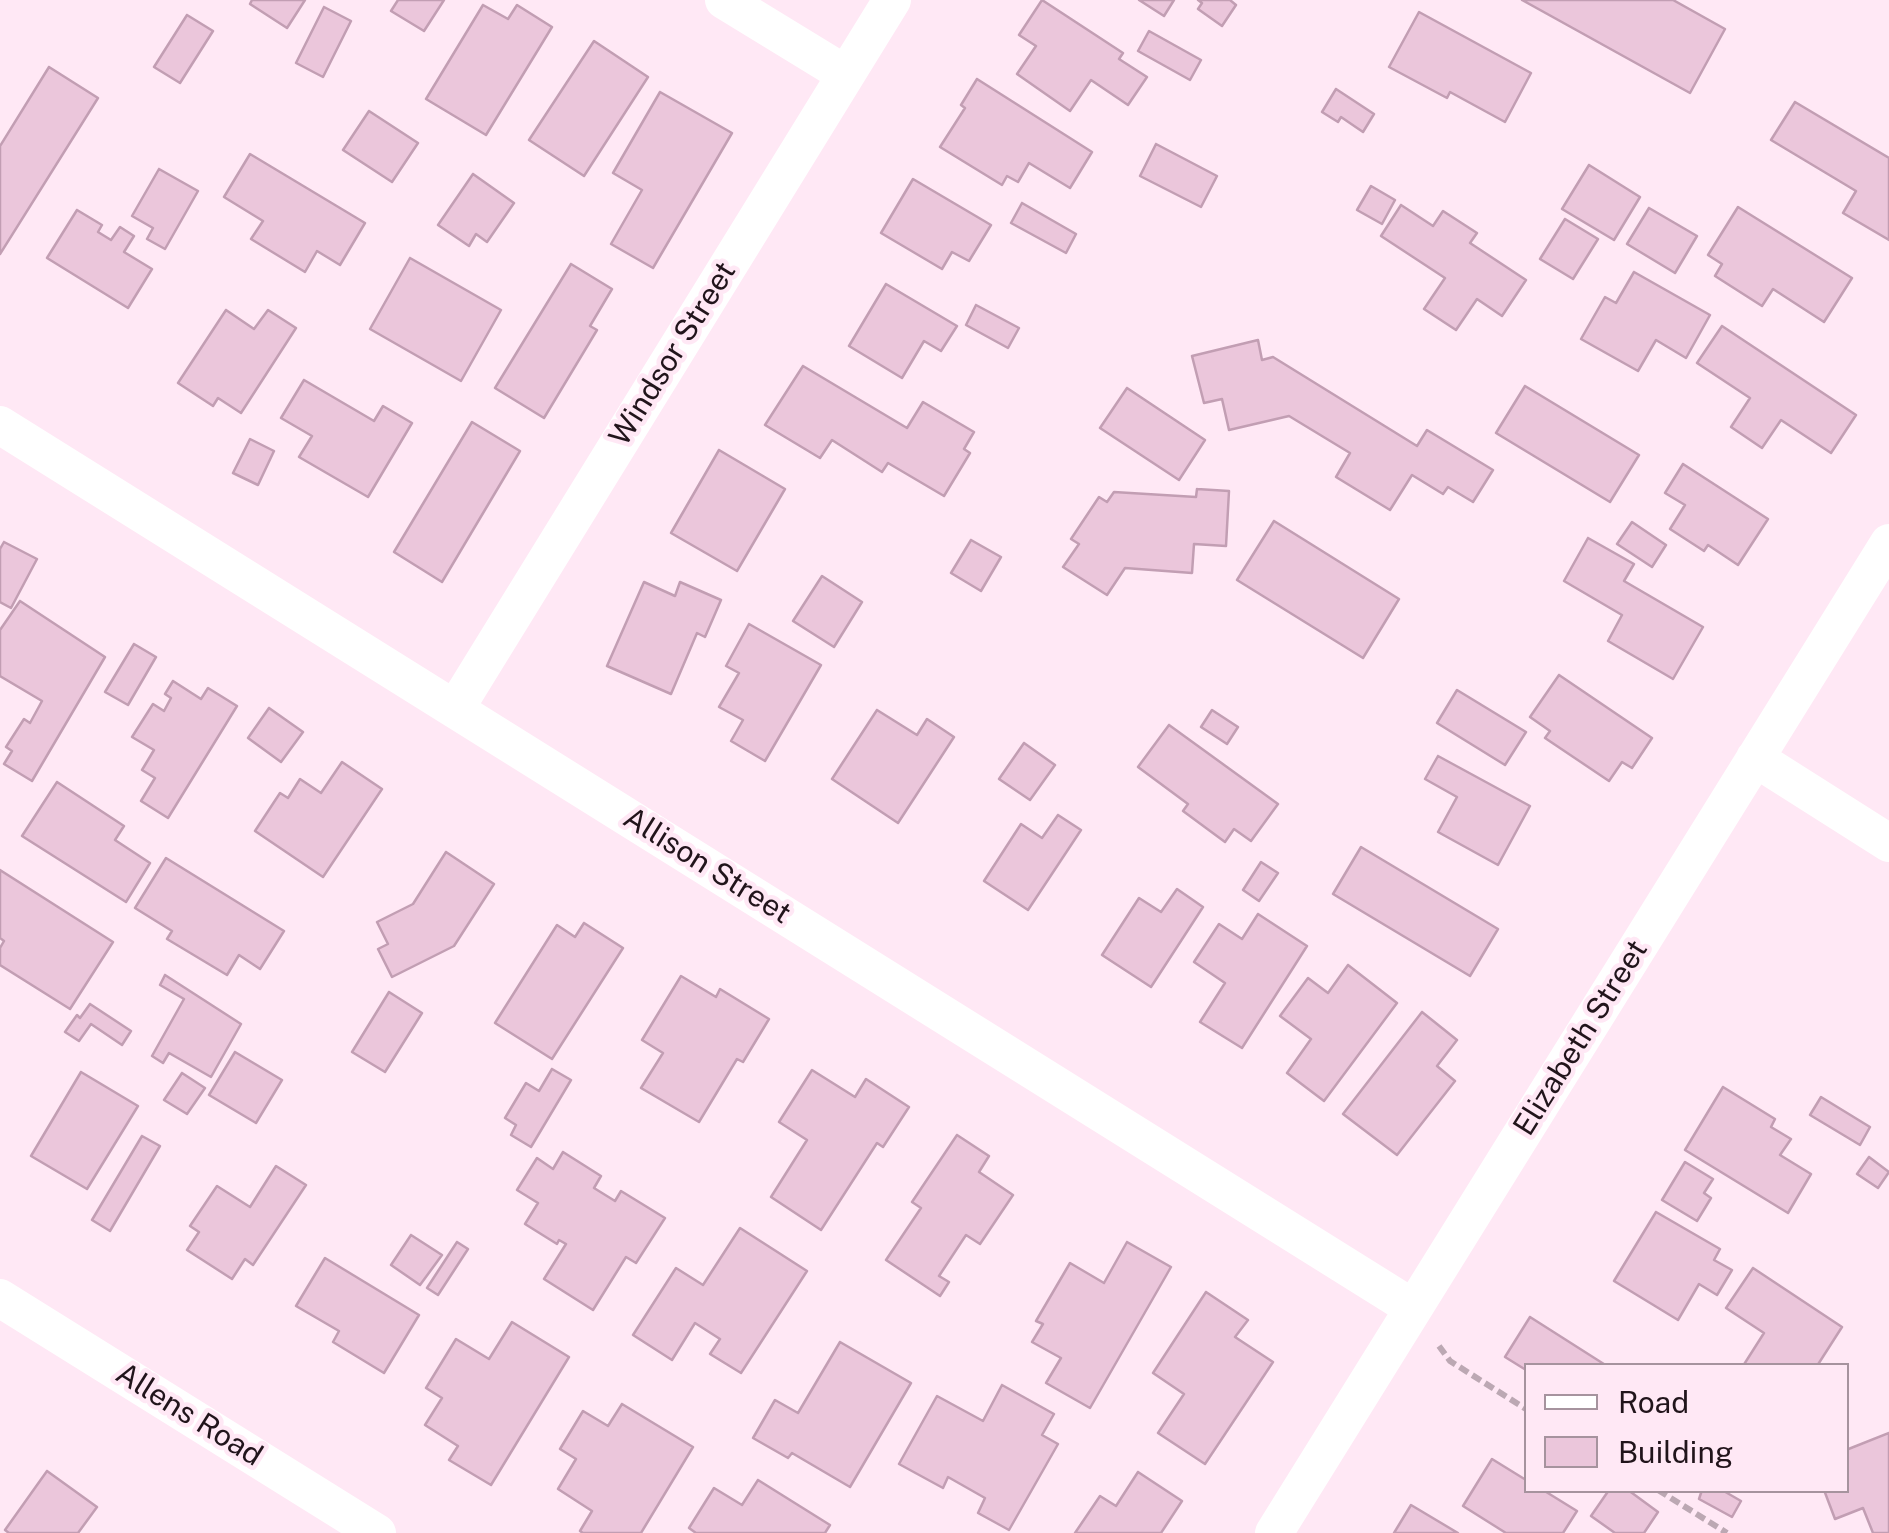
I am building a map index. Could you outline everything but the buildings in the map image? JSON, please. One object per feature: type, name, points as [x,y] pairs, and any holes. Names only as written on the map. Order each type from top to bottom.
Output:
[{"type":"street","points":[[724,0],[845,74]]},
{"type":"street","name":"Windsor Street","points":[[455,709],[892,0]]},
{"type":"street","name":"Allison Street","points":[[0,425],[1414,1308]]},
{"type":"street","name":"Elizabeth Street","points":[[1274,1533],[1889,543]]},
{"type":"street","points":[[1755,758],[1889,843]]},
{"type":"street","name":"Allens Road","points":[[0,1298],[377,1533]]},
{"type":"path","points":[[1450,1361],[1524,1408]]},
{"type":"path","points":[[1663,1493],[1727,1533]]}]
